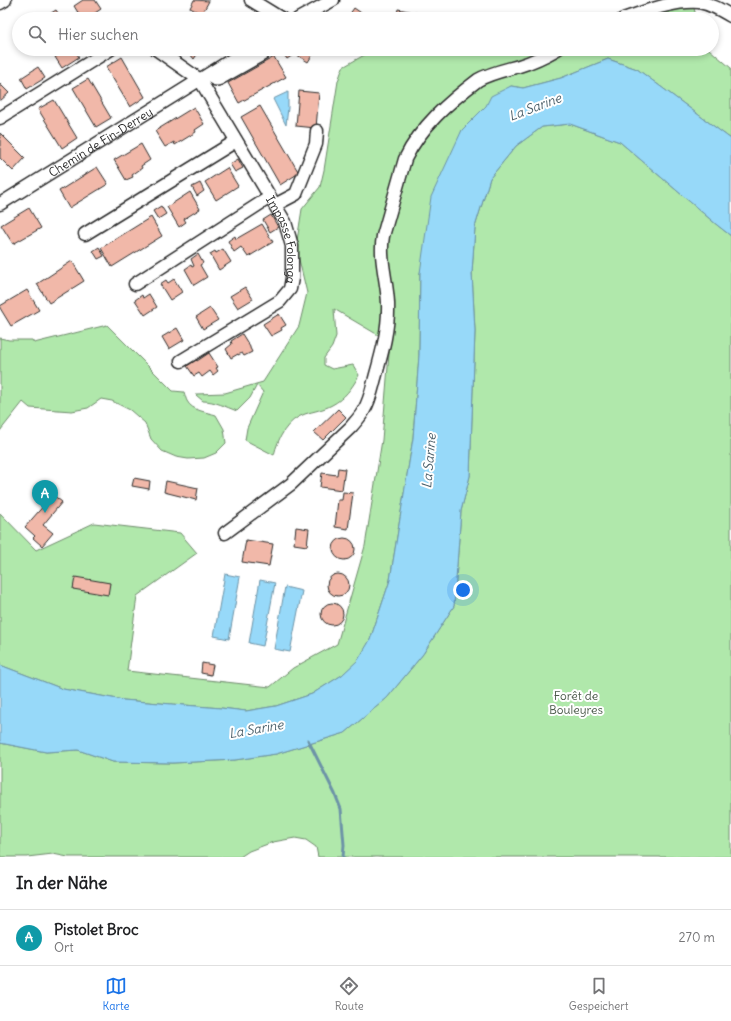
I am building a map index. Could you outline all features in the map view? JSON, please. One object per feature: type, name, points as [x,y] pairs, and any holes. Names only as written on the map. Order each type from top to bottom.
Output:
[{"type":"street","points":[[0,3],[5,0]]},
{"type":"street","points":[[251,0],[271,12]]},
{"type":"street","points":[[311,12],[333,0]]},
{"type":"street","points":[[644,12],[665,5],[683,2],[701,3],[711,6],[731,16]]},
{"type":"street","points":[[0,118],[100,56]]},
{"type":"street","points":[[168,56],[204,77],[217,80],[260,56]]},
{"type":"street","name":"Chemin de Fin-Derrey","points":[[0,204],[238,56]]},
{"type":"street","points":[[225,533],[291,484],[351,427],[366,408],[381,359],[388,324],[388,302],[381,245],[405,159],[416,139],[436,115],[484,76],[522,65],[544,56]]},
{"type":"street","name":"Impasse Folonga","points":[[182,361],[280,301],[290,289],[292,278],[292,246],[285,222],[236,141],[204,77]]},
{"type":"street","points":[[135,284],[273,201],[296,194],[316,144],[317,131]]},
{"type":"street","points":[[85,234],[236,141]]},
{"type":"green space","points":[[693,5],[695,12],[661,12]]},
{"type":"green space","points":[[363,56],[545,56],[548,62],[559,56],[717,56],[731,68],[731,139],[637,69],[608,59],[561,78],[523,88],[511,86],[486,106],[462,130],[420,273],[419,355],[413,438],[390,580],[370,640],[359,660],[342,675],[312,694],[276,706],[246,711],[123,700],[63,689],[0,665],[0,513],[36,550],[94,523],[180,533],[197,553],[137,596],[127,671],[270,687],[293,668],[337,644],[365,546],[382,440],[390,342],[334,309],[336,336],[332,347],[324,358],[324,365],[332,369],[353,365],[359,375],[348,392],[336,402],[325,408],[305,414],[288,425],[278,442],[274,455],[245,440],[247,428],[263,392],[257,385],[250,398],[237,411],[216,403],[203,401],[196,394],[225,393],[263,382],[299,326],[307,293],[296,247],[302,209],[320,187],[338,81],[343,67]]},
{"type":"green space","name":"Forêt de Bouleyres","points":[[570,124],[620,142],[731,236],[731,857],[318,857],[316,847],[306,840],[295,838],[273,842],[249,851],[240,857],[68,857],[53,854],[27,857],[0,857],[0,743],[46,752],[78,750],[113,762],[173,763],[235,760],[276,754],[345,733],[387,698],[423,654],[454,606],[461,511],[470,476],[475,331],[472,273],[475,227],[490,178],[516,146],[542,127]]},
{"type":"green space","points":[[107,325],[173,391],[184,392],[189,404],[192,407],[216,415],[224,429],[226,443],[216,453],[204,458],[188,459],[176,457],[162,451],[151,439],[145,423],[130,410],[112,401],[101,399],[88,408],[72,411],[30,408],[23,402],[0,431],[0,338],[9,340],[32,340],[34,343]]},
{"type":"water","name":"La Sarine","points":[[608,59],[637,69],[731,139],[731,236],[620,142],[570,124],[542,127],[516,146],[490,178],[475,227],[472,273],[475,331],[470,476],[461,511],[454,606],[423,654],[387,698],[345,733],[276,754],[235,760],[173,763],[113,762],[78,750],[46,752],[0,743],[0,665],[63,689],[123,700],[246,711],[276,706],[312,694],[342,675],[358,660],[370,640],[390,580],[413,438],[419,355],[420,273],[431,197],[462,130],[486,106],[491,96],[511,86],[523,88],[561,78]]},
{"type":"water","points":[[288,92],[288,108],[286,125],[273,99]]},
{"type":"water","points":[[225,574],[240,577],[229,639],[214,636]]},
{"type":"water","points":[[260,580],[275,583],[263,646],[249,643]]},
{"type":"water","points":[[285,587],[302,591],[290,652],[274,649]]},
{"type":"building","points":[[83,0],[95,0],[101,9],[96,12],[78,12],[74,6]]},
{"type":"building","points":[[194,0],[209,1],[203,12],[198,12],[190,8]]},
{"type":"building","points":[[354,8],[360,12],[351,12]]},
{"type":"building","points":[[398,9],[414,12],[397,12]]},
{"type":"building","points":[[78,56],[79,57],[62,68],[55,57]]},
{"type":"building","points":[[299,56],[312,56],[308,62]]},
{"type":"building","points":[[122,57],[145,97],[130,107],[106,67]]},
{"type":"building","points":[[274,57],[286,77],[239,103],[228,83]]},
{"type":"building","points":[[38,67],[45,78],[27,89],[21,78]]},
{"type":"building","points":[[88,79],[111,118],[96,127],[73,88]]},
{"type":"building","points":[[0,84],[9,93],[0,101]]},
{"type":"building","points":[[299,91],[319,93],[316,128],[296,126]]},
{"type":"building","points":[[54,100],[77,138],[62,148],[38,109]]},
{"type":"building","points":[[260,106],[299,173],[280,185],[241,117]]},
{"type":"building","points":[[194,107],[204,124],[195,130],[196,132],[175,145],[174,142],[165,147],[155,131]]},
{"type":"building","points":[[0,133],[25,158],[13,171],[0,158]]},
{"type":"building","points":[[141,144],[150,160],[132,175],[133,177],[126,180],[114,160]]},
{"type":"building","points":[[238,159],[243,168],[235,172],[230,164]]},
{"type":"building","points":[[97,167],[108,184],[69,208],[59,191]]},
{"type":"building","points":[[227,168],[238,186],[216,200],[205,182]]},
{"type":"building","points":[[200,183],[204,191],[197,196],[192,187]]},
{"type":"building","points":[[190,192],[200,209],[184,219],[186,222],[179,227],[167,207]]},
{"type":"building","points":[[161,206],[166,214],[158,219],[153,211]]},
{"type":"building","points":[[29,208],[41,228],[13,244],[1,225]]},
{"type":"building","points":[[271,215],[278,227],[270,232],[263,220]]},
{"type":"building","points":[[151,217],[162,236],[112,267],[101,248]]},
{"type":"building","points":[[262,224],[273,242],[248,257],[241,247],[234,252],[228,241],[235,236],[236,239]]},
{"type":"building","points":[[99,247],[104,256],[98,259],[93,251]]},
{"type":"building","points":[[223,249],[231,262],[219,270],[210,254],[215,251],[216,253]]},
{"type":"building","points":[[198,254],[203,263],[200,265],[207,277],[194,285],[185,269],[191,265],[192,267],[194,266],[191,259]]},
{"type":"building","points":[[72,261],[84,281],[49,303],[37,284]]},
{"type":"building","points":[[174,279],[182,292],[170,300],[160,284],[166,280],[168,283]]},
{"type":"building","points":[[245,287],[253,299],[238,308],[230,296]]},
{"type":"building","points":[[27,290],[39,310],[11,326],[0,306]]},
{"type":"building","points":[[149,294],[157,307],[145,315],[135,300],[142,295],[143,298]]},
{"type":"building","points":[[210,308],[218,320],[203,329],[196,317]]},
{"type":"building","points":[[279,314],[286,325],[281,328],[282,330],[271,336],[263,324]]},
{"type":"building","points":[[177,328],[184,340],[169,349],[162,337]]},
{"type":"building","points":[[242,334],[252,352],[244,356],[242,353],[238,354],[231,358],[226,349],[232,344],[231,341]]},
{"type":"building","points":[[209,353],[218,367],[216,368],[218,371],[213,375],[210,371],[202,377],[199,373],[194,376],[187,366]]},
{"type":"building","points":[[338,409],[346,417],[323,440],[314,432]]},
{"type":"building","points":[[338,468],[345,469],[342,490],[320,487],[322,473],[337,475]]},
{"type":"building","points":[[134,478],[150,481],[149,489],[132,486]]},
{"type":"building","points":[[166,481],[198,488],[196,500],[164,492]]},
{"type":"building","points":[[343,492],[353,493],[348,529],[335,527],[338,500],[342,500]]},
{"type":"building","points":[[53,495],[62,502],[43,525],[53,533],[42,546],[33,538],[35,536],[25,527]]},
{"type":"building","points":[[296,527],[309,529],[307,546],[294,544]]},
{"type":"building","points":[[344,538],[352,541],[355,549],[352,557],[344,560],[336,557],[333,549],[336,541]]},
{"type":"building","points":[[246,540],[273,544],[269,566],[242,562]]},
{"type":"building","points":[[338,574],[346,577],[349,585],[346,593],[338,596],[330,593],[327,585],[330,577]]},
{"type":"building","points":[[75,577],[110,583],[108,595],[73,589]]},
{"type":"building","points":[[332,603],[340,606],[343,614],[340,622],[332,625],[324,622],[321,614],[324,606]]},
{"type":"building","points":[[202,663],[213,665],[211,675],[201,673]]},
{"type":"waterway","points":[[308,740],[341,809],[344,845],[343,857]]},
{"type":"place","name":"Pistolet Broc","points":[[45,513]]}]
